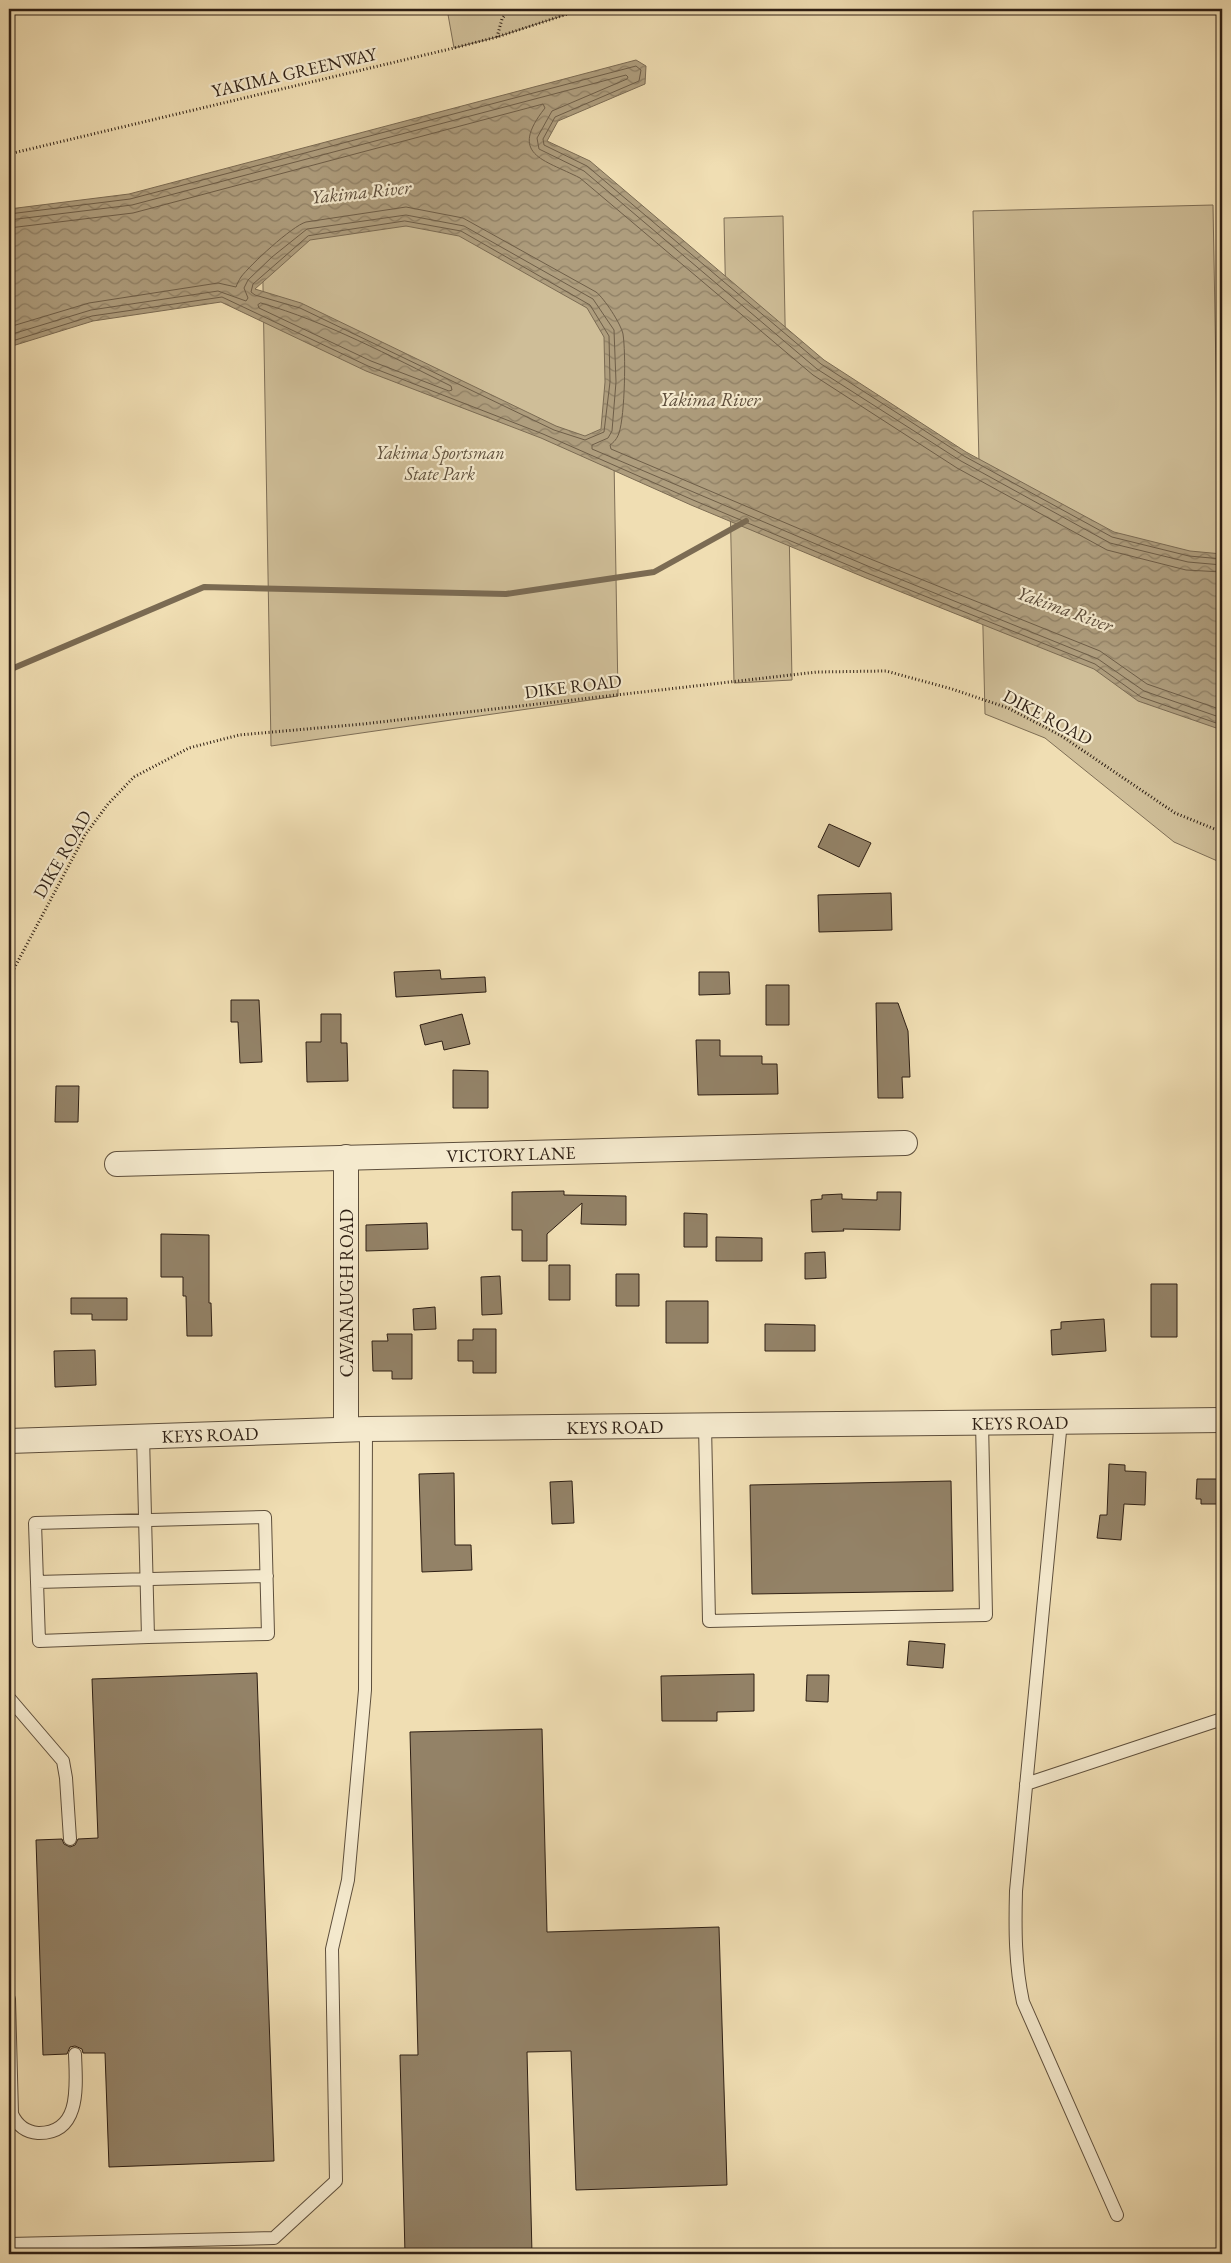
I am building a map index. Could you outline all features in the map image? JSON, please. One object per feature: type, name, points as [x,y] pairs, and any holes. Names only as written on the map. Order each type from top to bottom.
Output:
[{"type":"street","name":"VICTORY LANE","points":[[117,1164],[905,1142]]},
{"type":"street","name":"CAVANAUGH ROAD","points":[[346,1157],[356,1429]]},
{"type":"street","name":"KEYS ROAD","points":[[9,1440],[356,1429],[1222,1420]]},
{"type":"lane","points":[[1061,1421],[1016,1900],[1015,1934],[1018,1978],[1023,2002],[1117,2215]]},
{"type":"lane","points":[[705,1425],[708,1621],[986,1615],[982,1422]]},
{"type":"lane","points":[[9,2244],[274,2238],[336,2180],[332,1949],[348,1880],[365,1690],[356,1429]]},
{"type":"lane","points":[[143,1436],[148,1637]]},
{"type":"lane","points":[[265,1517],[267,1576],[268,1634],[38,1641],[35,1523],[265,1517]]},
{"type":"lane","points":[[37,1582],[267,1576]]},
{"type":"lane","points":[[9,1698],[63,1761],[70,1839]]},
{"type":"lane","points":[[1026,1784],[1222,1719]]},
{"type":"lane","points":[[9,1999],[12,2114],[16,2124],[32,2132],[48,2133],[61,2127],[69,2117],[76,2094],[74,2054]]},
{"type":"path","points":[[497,37],[502,19],[509,9]]},
{"type":"path","name":"YAKIMA GREENWAY","points":[[9,154],[497,37],[583,9]]},
{"type":"path","name":"DIKE ROAD","points":[[9,978],[85,835],[108,804],[134,777],[189,748],[239,735],[363,724],[817,672],[886,671],[952,689],[1008,708],[1060,735],[1175,813],[1222,832]]},
{"type":"green space","points":[[447,9],[583,9],[497,37],[454,48]]},
{"type":"green space","points":[[1213,205],[1222,706],[1222,863],[1174,842],[1045,738],[985,714],[973,211]]},
{"type":"green space","points":[[783,216],[792,680],[734,683],[724,218]]},
{"type":"green space","name":"Yakima Sportsman State Park","points":[[610,221],[618,696],[271,746],[262,229]]},
{"type":"water","name":"Yakima River","points":[[636,60],[646,66],[645,84],[558,121],[547,141],[590,161],[824,360],[966,452],[1114,532],[1190,551],[1222,554],[1222,730],[1138,701],[1094,669],[866,578],[691,505],[541,438],[366,371],[221,302],[93,321],[9,347],[9,209],[129,194]],"holes":[[[406,226],[459,236],[587,308],[604,337],[605,382],[601,429],[585,436],[556,426],[301,303],[255,289],[310,240]]]},
{"type":"building","points":[[829,824],[871,843],[859,867],[818,847]]},
{"type":"building","points":[[891,893],[892,930],[819,932],[818,895]]},
{"type":"building","points":[[440,970],[441,979],[485,977],[486,992],[396,997],[394,972]]},
{"type":"building","points":[[699,972],[729,972],[730,994],[699,995]]},
{"type":"building","points":[[766,985],[789,985],[789,1025],[766,1025]]},
{"type":"building","points":[[231,1000],[259,1000],[262,1062],[240,1063],[238,1022],[231,1022]]},
{"type":"building","points":[[876,1003],[898,1003],[908,1031],[910,1077],[902,1077],[903,1098],[878,1098]]},
{"type":"building","points":[[321,1014],[341,1014],[341,1043],[347,1043],[348,1081],[307,1082],[306,1042],[321,1042]]},
{"type":"building","points":[[462,1014],[470,1044],[444,1050],[442,1041],[425,1045],[420,1025]]},
{"type":"building","points":[[696,1040],[720,1040],[720,1056],[762,1056],[762,1064],[777,1064],[778,1094],[698,1095]]},
{"type":"building","points":[[453,1070],[488,1071],[488,1108],[453,1108]]},
{"type":"building","points":[[56,1086],[79,1086],[78,1122],[55,1122]]},
{"type":"building","points":[[564,1191],[564,1195],[626,1196],[626,1225],[581,1224],[582,1203],[547,1234],[547,1261],[522,1261],[522,1230],[512,1230],[512,1192]]},
{"type":"building","points":[[877,1192],[901,1192],[900,1230],[843,1229],[844,1231],[812,1232],[811,1200],[822,1199],[822,1195],[842,1194],[842,1199],[877,1200]]},
{"type":"building","points":[[684,1213],[707,1214],[707,1247],[684,1247]]},
{"type":"building","points":[[427,1223],[428,1249],[366,1251],[366,1225]]},
{"type":"building","points":[[161,1234],[209,1235],[209,1303],[211,1303],[212,1336],[187,1336],[186,1296],[183,1296],[183,1277],[161,1277]]},
{"type":"building","points":[[716,1237],[762,1238],[762,1261],[716,1261]]},
{"type":"building","points":[[825,1252],[826,1278],[805,1279],[805,1253]]},
{"type":"building","points":[[549,1265],[570,1265],[570,1300],[549,1300]]},
{"type":"building","points":[[616,1274],[639,1274],[639,1306],[616,1306]]},
{"type":"building","points":[[500,1276],[502,1314],[482,1315],[481,1277]]},
{"type":"building","points":[[1151,1284],[1177,1284],[1177,1337],[1151,1337]]},
{"type":"building","points":[[71,1298],[127,1298],[127,1320],[92,1320],[92,1314],[71,1314]]},
{"type":"building","points":[[666,1301],[708,1301],[708,1343],[666,1343]]},
{"type":"building","points":[[435,1307],[436,1329],[414,1330],[413,1309]]},
{"type":"building","points":[[1104,1319],[1106,1351],[1052,1355],[1051,1330],[1061,1329],[1061,1322]]},
{"type":"building","points":[[765,1324],[815,1325],[815,1351],[765,1351]]},
{"type":"building","points":[[473,1329],[496,1329],[496,1373],[473,1373],[473,1361],[458,1361],[458,1340],[473,1340]]},
{"type":"building","points":[[387,1334],[412,1334],[412,1379],[392,1379],[392,1371],[373,1371],[372,1341],[388,1341]]},
{"type":"building","points":[[95,1350],[96,1385],[55,1387],[54,1351]]},
{"type":"building","points":[[1109,1464],[1125,1465],[1125,1471],[1146,1472],[1145,1505],[1124,1504],[1121,1540],[1097,1538],[1100,1515],[1107,1515]]},
{"type":"building","points":[[454,1473],[455,1545],[471,1545],[472,1570],[422,1572],[419,1474]]},
{"type":"building","points":[[1197,1479],[1218,1479],[1217,1504],[1201,1504],[1201,1499],[1196,1499]]},
{"type":"building","points":[[572,1481],[574,1523],[552,1524],[550,1482]]},
{"type":"building","points":[[951,1481],[953,1591],[752,1594],[750,1485]]},
{"type":"building","points":[[909,1641],[945,1644],[943,1668],[907,1665]]},
{"type":"building","points":[[257,1673],[274,2161],[109,2167],[105,2053],[83,2053],[82,2049],[75,2046],[70,2047],[67,2054],[43,2055],[36,1840],[62,1839],[64,1844],[70,1847],[75,1845],[78,1839],[98,1838],[92,1679]]},
{"type":"building","points":[[754,1674],[754,1711],[717,1712],[717,1721],[662,1721],[661,1676]]},
{"type":"building","points":[[807,1675],[829,1675],[828,1702],[806,1701]]},
{"type":"building","points":[[542,1729],[547,1932],[719,1927],[727,2185],[576,2190],[571,2051],[527,2052],[532,2254],[405,2254],[400,2055],[418,2055],[410,1732]]},
{"type":"waterway","points":[[9,670],[204,587],[506,594],[654,572],[746,521]]}]
